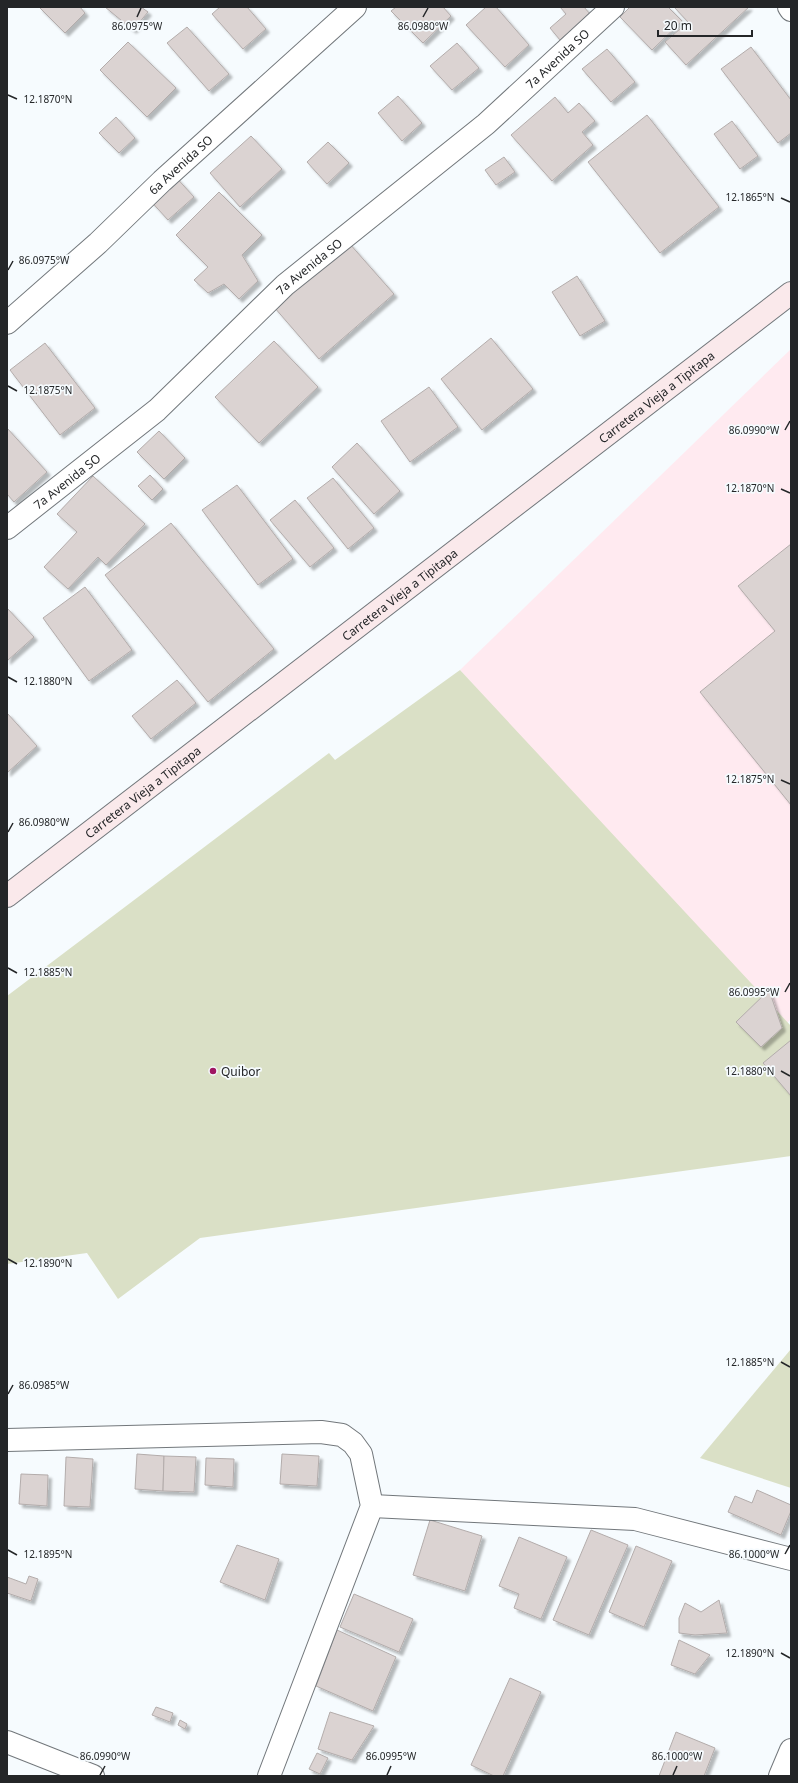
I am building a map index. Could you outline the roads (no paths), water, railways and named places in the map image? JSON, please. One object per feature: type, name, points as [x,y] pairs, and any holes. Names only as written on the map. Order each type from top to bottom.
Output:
[{"type":"main road","name":"Carretera Vieja a Tipitapa","points":[[7,896],[791,293]]},
{"type":"street","name":"6a Avenida SO","points":[[7,323],[98,243],[162,182],[355,7]]},
{"type":"street","name":"7a Avenida SO","points":[[7,528],[157,410],[285,285],[486,124],[614,7]]},
{"type":"street","points":[[7,1440],[320,1432],[342,1435],[353,1443],[360,1454],[372,1506],[269,1776]]},
{"type":"street","points":[[372,1506],[635,1519],[791,1559]]},
{"type":"street","points":[[7,1742],[93,1776]]},
{"type":"street","points":[[780,1776],[791,1750]]},
{"type":"place","name":"Quibor","points":[[213,1071]]}]
